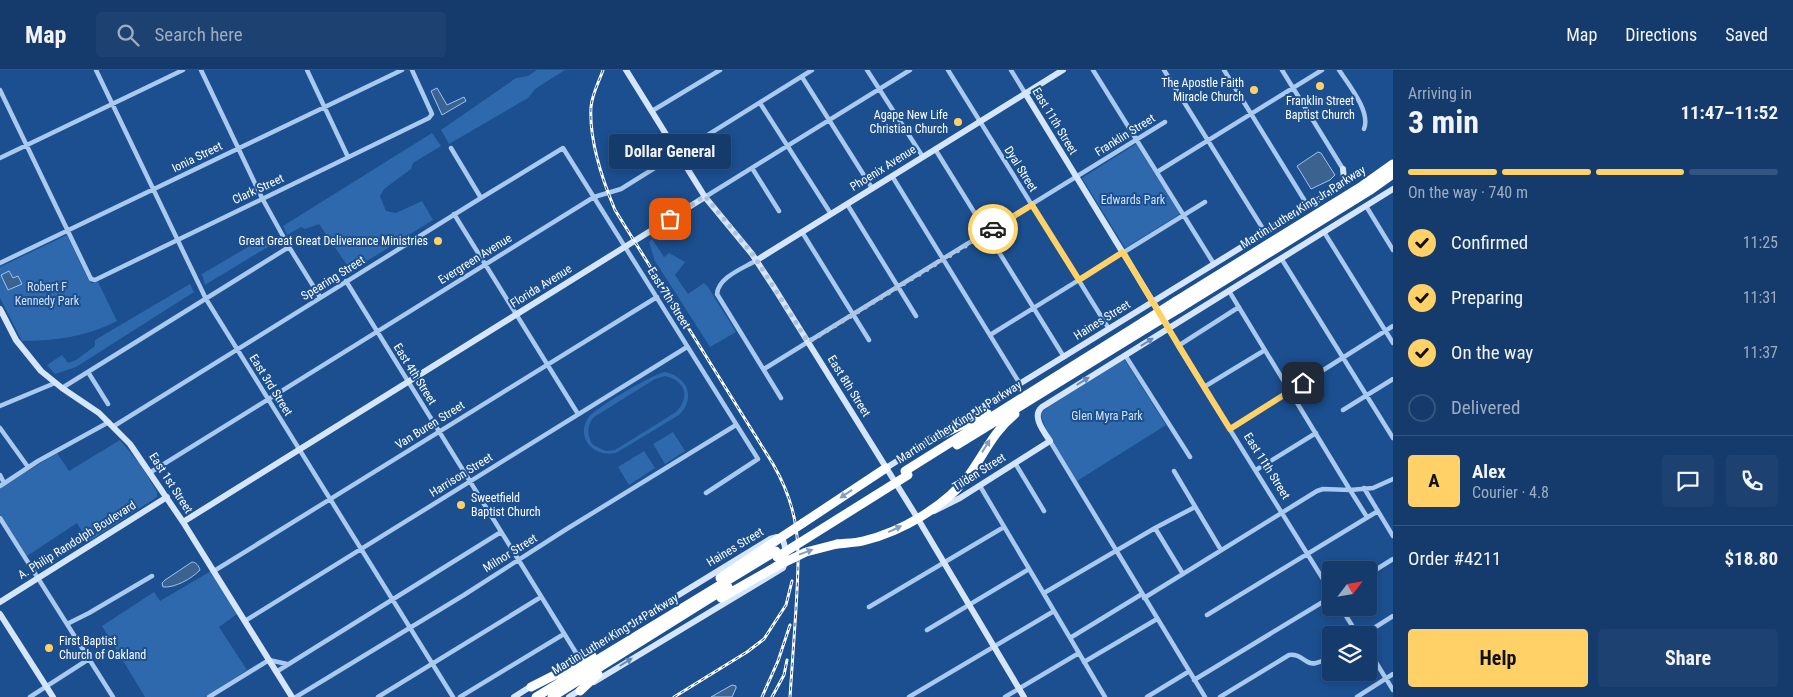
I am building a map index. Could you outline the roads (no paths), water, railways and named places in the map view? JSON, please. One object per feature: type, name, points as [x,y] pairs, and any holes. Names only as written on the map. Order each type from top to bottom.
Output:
[{"type":"highway","name":"Martin Luther King Jr. Parkway","points":[[1178,305],[1393,164]]},
{"type":"highway","name":"Martin Luther King Jr. Parkway","points":[[906,473],[1017,400],[1369,191],[1393,174]]},
{"type":"highway","name":"Martin Luther King Jr. Parkway","points":[[536,697],[1047,390],[1145,325]]},
{"type":"highway","points":[[774,555],[806,552],[837,544],[862,542],[918,518],[956,490],[968,476],[998,430],[1010,418],[1047,390]]},
{"type":"highway","points":[[930,440],[1017,400]]},
{"type":"highway","points":[[774,555],[803,523],[886,468]]},
{"type":"highway","name":"Martin Luther King Jr. Parkway","points":[[552,697],[693,609],[726,595],[774,555]]},
{"type":"highway","points":[[531,687],[637,635]]},
{"type":"highway","points":[[580,691],[630,649]]},
{"type":"street","name":"East 3rd Street","points":[[96,70],[206,299],[453,697]]},
{"type":"street","points":[[0,158],[182,70]]},
{"type":"street","points":[[201,70],[262,198],[320,297]]},
{"type":"street","points":[[306,70],[348,157]]},
{"type":"street","name":"Ionia Street","points":[[0,263],[402,70]]},
{"type":"street","name":"Clark Street","points":[[68,231],[91,279],[96,280],[429,118],[432,114],[412,70]]},
{"type":"street","name":"East 8th Street","points":[[626,70],[705,196],[757,260],[918,518],[1024,697]]},
{"type":"street","points":[[652,111],[720,70]]},
{"type":"street","name":"Evergreen Avenue","points":[[151,472],[594,196],[621,189],[812,70]]},
{"type":"street","points":[[867,70],[923,157]]},
{"type":"street","name":"Florida Avenue","points":[[183,522],[910,70]]},
{"type":"street","name":"Dyal Street","points":[[948,70],[1109,329]]},
{"type":"street","name":"East 11th Street","points":[[1011,70],[1169,328],[1178,346],[1322,577]]},
{"type":"street","name":"Phoenix Avenue","points":[[764,369],[717,294],[717,288],[722,281],[1063,70]]},
{"type":"street","points":[[1093,70],[1214,264]]},
{"type":"street","points":[[1164,70],[1265,232]]},
{"type":"street","points":[[1224,70],[1308,206]]},
{"type":"street","points":[[1282,70],[1343,169]]},
{"type":"street","points":[[1157,172],[1322,70]]},
{"type":"street","points":[[1340,70],[1364,111],[1366,122],[1364,129]]},
{"type":"street","points":[[802,77],[872,188]]},
{"type":"street","points":[[0,90],[68,231]]},
{"type":"street","points":[[760,103],[831,214]]},
{"type":"street","name":"Franklin Street","points":[[764,369],[1165,122]]},
{"type":"street","points":[[451,148],[481,198]]},
{"type":"street","name":"Spearing Street","points":[[2,484],[28,467],[111,424],[237,349],[563,148]]},
{"type":"street","name":"East 7th Street","points":[[563,148],[758,459],[706,493]]},
{"type":"street","points":[[935,150],[1064,357]]},
{"type":"street","points":[[752,168],[779,211]]},
{"type":"street","name":"Haines Street","points":[[886,468],[1341,185],[1344,179],[1343,169]]},
{"type":"street","points":[[892,176],[1020,384]]},
{"type":"street","points":[[1205,697],[1188,672],[1050,441],[1037,417],[1039,409],[1393,190]]},
{"type":"street","points":[[990,335],[1205,202]]},
{"type":"street","points":[[847,204],[916,316]]},
{"type":"street","points":[[1366,206],[1393,250]]},
{"type":"street","points":[[454,214],[578,414]]},
{"type":"street","points":[[802,232],[869,340]]},
{"type":"street","points":[[1324,232],[1393,343]]},
{"type":"street","points":[[62,388],[289,247]]},
{"type":"street","points":[[1282,258],[1393,438]]},
{"type":"street","name":"East 4th Street","points":[[346,281],[578,656]]},
{"type":"street","points":[[1229,291],[1367,517]]},
{"type":"street","name":"Van Buren Street","points":[[214,571],[657,296]]},
{"type":"street","points":[[1178,346],[1239,307]]},
{"type":"street","name":"East 1st Street","points":[[0,309],[16,340],[41,371],[111,424],[130,444],[151,472],[292,697]]},
{"type":"street","points":[[1230,429],[1393,326]]},
{"type":"street","name":"Harrison Street","points":[[245,621],[688,346]]},
{"type":"street","points":[[1204,387],[1265,350]]},
{"type":"street","points":[[1125,355],[1190,457]]},
{"type":"street","points":[[764,369],[781,398]]},
{"type":"street","points":[[88,372],[108,404]]},
{"type":"street","points":[[1342,410],[1393,379]]},
{"type":"street","points":[[0,406],[55,383]]},
{"type":"street","name":"Milnor Street","points":[[296,697],[464,595],[736,424]]},
{"type":"street","points":[[0,428],[28,467]]},
{"type":"street","points":[[1256,470],[1316,433]]},
{"type":"street","name":"Tilden Street","points":[[918,518],[940,509],[980,486],[984,481],[1050,441]]},
{"type":"street","points":[[1015,463],[1044,511]]},
{"type":"street","points":[[1174,470],[1221,550]]},
{"type":"street","points":[[0,475],[2,484]]},
{"type":"street","points":[[1070,638],[1183,574],[1317,491],[1323,489],[1350,490],[1378,486],[1393,479]]},
{"type":"street","points":[[980,486],[1103,696]]},
{"type":"street","points":[[1364,488],[1393,536]]},
{"type":"street","name":"A. Philip Randolph Boulevard","points":[[0,602],[167,497]]},
{"type":"street","points":[[1044,594],[1155,528],[1195,507]]},
{"type":"street","points":[[1207,615],[1378,511]]},
{"type":"street","points":[[0,518],[113,697]]},
{"type":"street","points":[[869,607],[1004,527]]},
{"type":"street","points":[[1155,528],[1183,574]]},
{"type":"street","points":[[276,672],[501,532]]},
{"type":"street","name":"Haines Street","points":[[514,697],[770,539],[777,537],[783,541],[786,562],[779,571],[569,697]]},
{"type":"street","points":[[1378,568],[1393,558]]},
{"type":"street","points":[[927,630],[1029,569]]},
{"type":"street","points":[[67,624],[90,613],[152,576]]},
{"type":"street","points":[[378,697],[541,597]]},
{"type":"street","points":[[1194,680],[1322,602]]},
{"type":"street","points":[[909,697],[1054,611]]},
{"type":"street","points":[[0,614],[53,697]]},
{"type":"street","points":[[1377,626],[1393,616]]},
{"type":"street","points":[[1084,662],[1156,619]]},
{"type":"street","points":[[460,697],[564,634]]},
{"type":"street","points":[[1005,697],[1079,653]]},
{"type":"street","points":[[1220,697],[1289,654],[1299,655],[1314,664],[1322,660]]},
{"type":"street","points":[[30,697],[89,659]]},
{"type":"street","points":[[210,697],[218,695],[268,660],[287,664]]},
{"type":"street","points":[[1377,664],[1393,690]]},
{"type":"street","points":[[1147,697],[1188,672]]},
{"type":"street","points":[[1356,697],[1393,674]]},
{"type":"railway","points":[[603,70],[591,107],[592,133],[597,160],[615,210],[773,464],[790,501],[797,535],[798,552],[790,697]]},
{"type":"railway","points":[[674,697],[747,652],[764,639],[786,605],[792,581]]},
{"type":"railway","points":[[762,697],[778,661],[790,625]]},
{"type":"railway","points":[[772,697],[784,675],[787,660]]},
{"type":"place","name":"Franklin Street Baptist Church","points":[[1320,86]]},
{"type":"place","name":"The Apostle Faith Miracle Church","points":[[1254,90]]},
{"type":"place","name":"Agape New Life Christian Church","points":[[958,122]]},
{"type":"place","name":"Dollar General","points":[[670,219]]},
{"type":"place","name":"Great Great Great Deliverance Ministries","points":[[438,241]]},
{"type":"place","name":"Sweetfield Baptist Church","points":[[461,505]]},
{"type":"place","name":"First Baptist Church of Oakland","points":[[49,648]]},
{"type":"park label","name":"Edwards Park","points":[[1133,200]]},
{"type":"park label","name":"Robert F Kennedy Park","points":[[47,294]]},
{"type":"park label","name":"Glen Myra Park","points":[[1107,416]]}]
